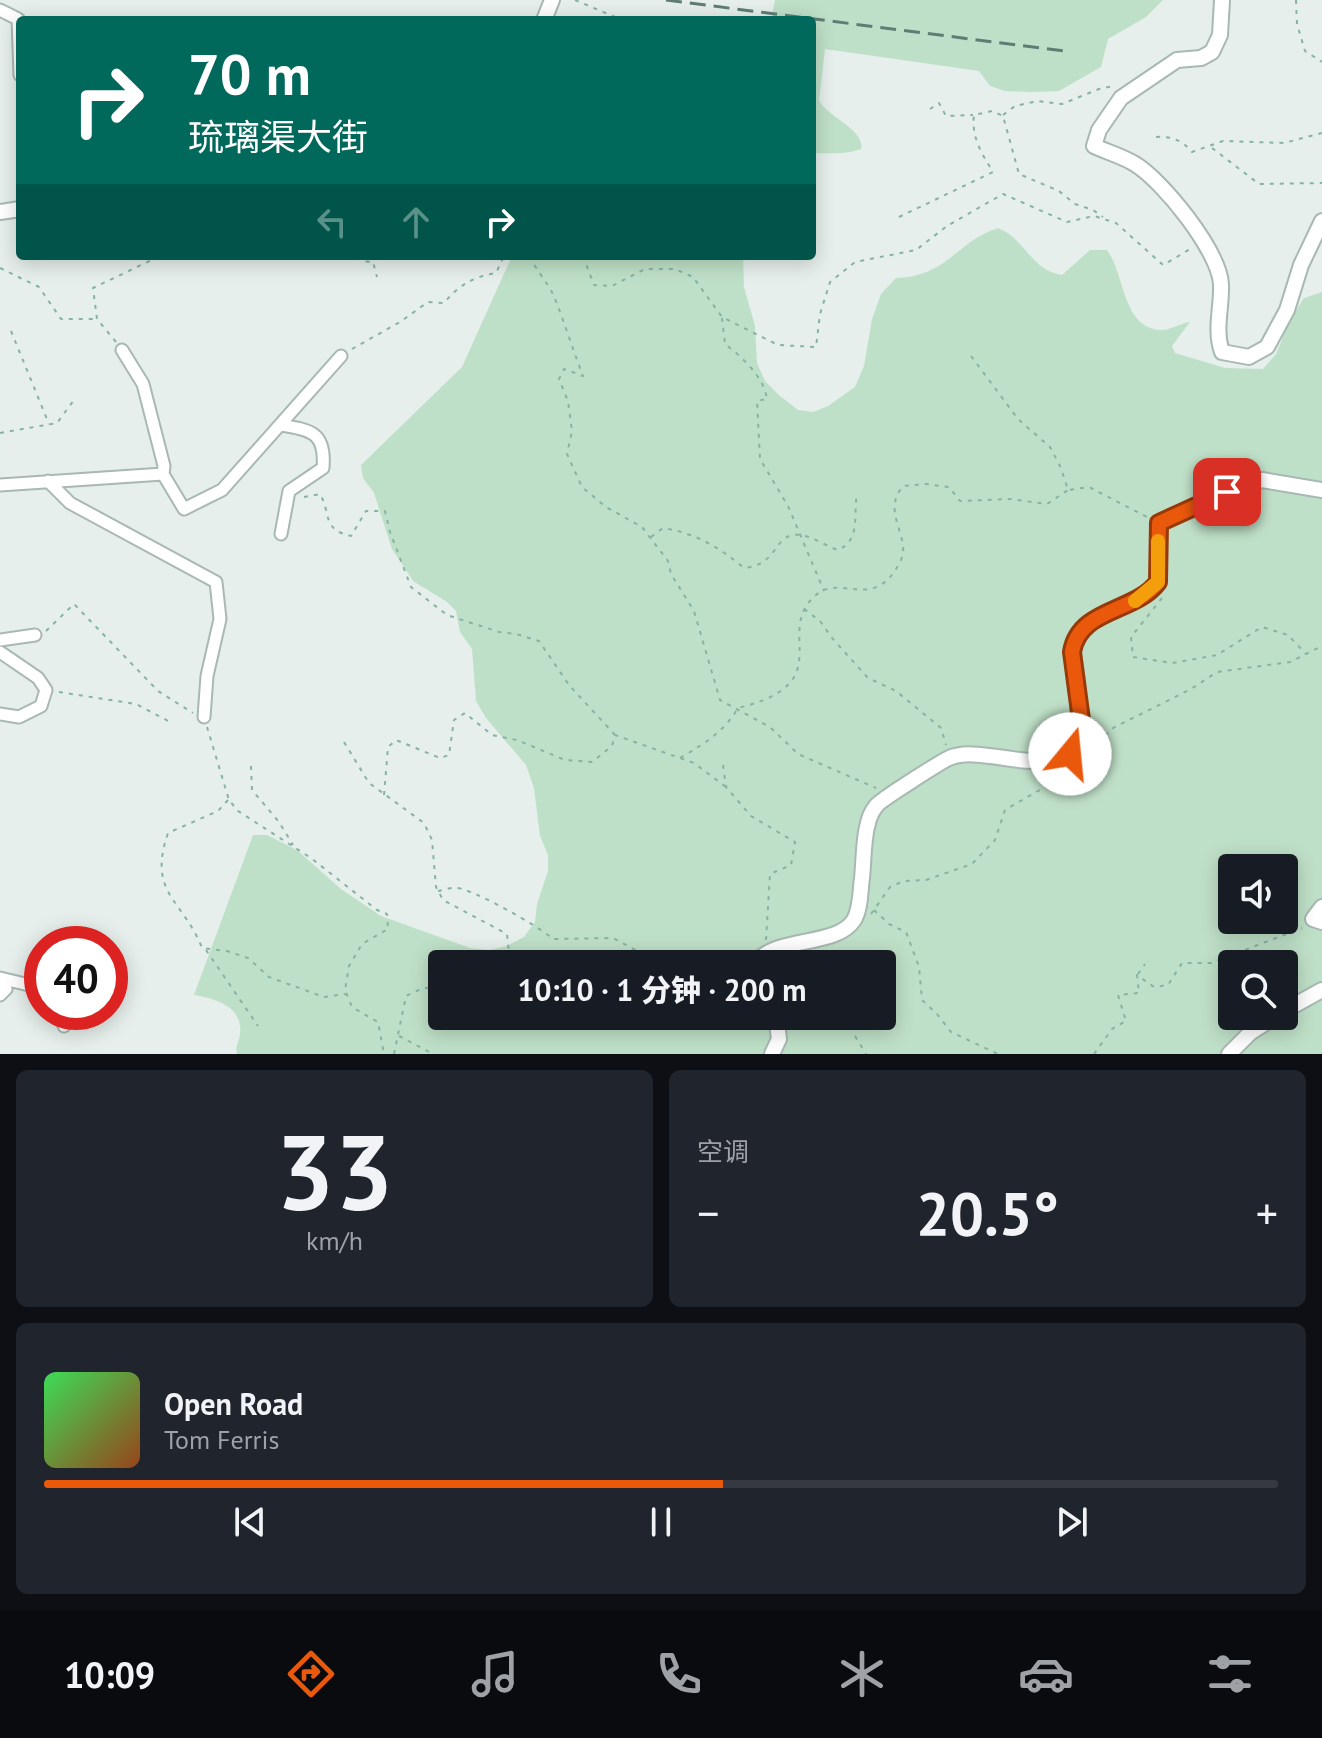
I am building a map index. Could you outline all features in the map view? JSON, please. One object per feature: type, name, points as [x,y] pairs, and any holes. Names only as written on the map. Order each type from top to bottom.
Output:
[{"type":"street","points":[[1222,0],[1220,35],[1212,52],[1201,58],[1177,60],[1121,98],[1099,130],[1094,146],[1135,164],[1188,217],[1221,281],[1218,338],[1222,352],[1249,357],[1267,347],[1287,310],[1301,265],[1322,221]]},
{"type":"street","points":[[122,350],[143,384],[164,466],[163,474],[184,509],[222,490],[341,356]]},
{"type":"street","points":[[280,425],[309,429],[323,448],[323,468],[289,491],[281,534]]},
{"type":"street","points":[[0,485],[163,474]]},
{"type":"street","points":[[787,950],[835,933],[855,919],[868,822],[877,805],[951,757],[983,756],[1033,762],[1070,754],[1083,735],[1072,652],[1074,642],[1086,623],[1136,600],[1158,582],[1159,523],[1262,480],[1322,490]]},
{"type":"street","points":[[48,481],[70,503],[216,582],[220,619],[207,676],[204,717]]},
{"type":"street","points":[[0,640],[35,635]]},
{"type":"street","points":[[0,652],[38,678],[46,690],[41,706],[19,717],[0,714]]},
{"type":"street","points":[[1320,922],[1313,919],[1322,907]]},
{"type":"street","points":[[0,978],[24,984]]},
{"type":"street","points":[[0,978],[6,989],[0,995]]},
{"type":"street","points":[[1298,1003],[1322,990]]},
{"type":"street","points":[[772,1054],[779,1039],[778,1030]]},
{"type":"street","points":[[1229,1054],[1255,1030]]},
{"type":"path","points":[[575,0],[613,16]]},
{"type":"path","points":[[1296,0],[1297,24],[1305,51],[1322,62]]},
{"type":"path","points":[[1003,116],[1015,106],[1038,101],[1062,104],[1099,89],[1116,86]]},
{"type":"path","points":[[930,109],[939,103],[946,116],[992,111],[1003,116]]},
{"type":"path","points":[[899,217],[993,172],[978,147],[974,115]]},
{"type":"path","points":[[1003,116],[1019,174],[1059,191],[1075,204],[1093,210],[1108,220]]},
{"type":"path","points":[[1156,137],[1169,136],[1186,144],[1192,152],[1223,141],[1284,143],[1322,133]]},
{"type":"path","points":[[1211,147],[1259,184],[1322,183]]},
{"type":"path","points":[[585,260],[594,285],[612,286],[645,269],[675,269],[693,277],[722,317],[778,345],[816,347],[820,314],[830,282],[855,262],[916,250],[947,226],[1003,194],[1067,222],[1094,216],[1116,223],[1163,265],[1203,242]]},
{"type":"path","points":[[122,350],[97,319],[93,288],[152,260]]},
{"type":"path","points":[[361,260],[373,262],[377,277]]},
{"type":"path","points":[[341,356],[428,302],[444,303],[457,288],[477,277],[496,273],[502,260]]},
{"type":"path","points":[[532,260],[546,287],[554,295],[583,376],[564,369],[559,379],[568,401],[572,431],[567,454],[582,487],[606,507],[642,527],[668,561],[671,574],[694,611],[720,700],[770,727],[798,754],[892,796]]},
{"type":"path","points":[[0,268],[39,287],[61,319],[97,319]]},
{"type":"path","points":[[722,317],[725,344],[740,355],[765,387],[767,399],[757,401],[760,459],[788,506],[824,591]]},
{"type":"path","points":[[11,331],[49,424]]},
{"type":"path","points":[[971,356],[1018,419],[1050,447],[1068,490]]},
{"type":"path","points":[[0,433],[57,423],[74,400]]},
{"type":"path","points":[[680,758],[713,739],[738,708],[764,701],[783,689],[797,674],[803,609],[818,592],[866,590],[884,585],[902,559],[901,538],[893,512],[896,494],[903,486],[926,484],[949,487],[960,501],[1010,499],[1034,504],[1047,504],[1068,490],[1089,487],[1159,523]]},
{"type":"path","points":[[287,499],[320,494],[329,522],[337,533],[351,536],[366,511],[385,511],[411,587],[447,615],[539,641],[569,685],[615,735],[694,763],[726,787],[751,816],[795,842],[791,865],[770,874],[762,950]]},
{"type":"path","points":[[650,537],[663,528],[682,531],[713,544],[744,568],[757,567],[774,554],[780,541],[791,535],[799,535],[838,550],[848,546],[855,536],[857,494]]},
{"type":"path","points":[[1158,582],[1164,595],[1131,637],[1133,657],[1172,663],[1217,655],[1262,627],[1288,635],[1307,655]]},
{"type":"path","points":[[35,635],[44,633],[74,604],[158,691],[190,712],[204,717],[229,800],[238,811],[294,846],[387,914],[388,929],[362,944],[349,966],[345,990],[352,1007],[378,1022],[384,1054]]},
{"type":"path","points":[[803,609],[820,621],[868,678],[896,691],[941,728],[951,757]]},
{"type":"path","points":[[855,919],[860,926],[890,887],[904,881],[926,880],[972,864],[995,840],[1005,810],[1066,775],[1113,728],[1191,689],[1217,672],[1290,662],[1322,646]]},
{"type":"path","points":[[46,690],[136,704],[172,723]]},
{"type":"path","points":[[384,795],[388,747],[396,740],[440,758],[449,755],[454,720],[465,713],[492,735],[517,740],[565,760],[592,762],[612,746],[615,735]]},
{"type":"path","points":[[344,742],[369,783],[424,823],[432,840],[438,891],[443,900],[507,934],[509,950]]},
{"type":"path","points":[[723,765],[726,787]]},
{"type":"path","points":[[251,766],[252,790],[294,846]]},
{"type":"path","points":[[229,800],[218,811],[168,833],[161,855],[169,898],[194,928],[202,948],[248,958],[269,977],[324,997],[347,994]]},
{"type":"path","points":[[438,891],[456,887],[471,891],[542,929],[553,939],[613,938],[636,950]]},
{"type":"path","points":[[874,910],[889,924],[906,932],[919,967],[922,1000],[951,1032],[998,1054]]},
{"type":"path","points":[[1137,975],[1154,987],[1168,985],[1182,963],[1211,963],[1320,922]]},
{"type":"path","points":[[206,949],[258,1026]]},
{"type":"path","points":[[1094,1054],[1112,1029],[1126,1021],[1118,995],[1139,993],[1137,975],[1145,964]]},
{"type":"path","points":[[394,1054],[406,996],[428,988]]},
{"type":"path","points":[[398,1036],[433,1054]]},
{"type":"path","points":[[855,1036],[866,1054]]},
{"type":"green space","points":[[775,0],[1163,0],[1146,17],[1108,39],[1101,67],[1059,91],[1005,91],[990,86],[979,71],[825,49],[819,101],[853,130],[861,142],[861,149],[831,153],[816,153],[816,16],[772,16]]},
{"type":"green space","points":[[998,228],[1015,239],[1042,267],[1062,275],[1090,250],[1107,250],[1138,320],[1160,330],[1190,322],[1172,346],[1175,353],[1225,368],[1263,369],[1276,354],[1290,320],[1304,298],[1322,292],[1322,1054],[237,1054],[240,1024],[233,1010],[219,1002],[194,995],[253,835],[267,835],[297,850],[341,889],[381,916],[470,948],[489,950],[507,946],[524,937],[535,922],[537,904],[548,871],[548,855],[540,836],[534,788],[526,765],[486,718],[476,701],[472,649],[460,632],[456,611],[413,581],[392,549],[374,493],[363,478],[361,465],[462,367],[510,260],[743,260],[744,287],[755,326],[757,363],[765,381],[798,410],[813,412],[828,406],[855,387],[864,366],[872,319],[881,294],[896,278],[914,276],[940,265],[971,241]]},
{"type":"railway","points":[[666,0],[791,16]]},
{"type":"railway","points":[[816,19],[1064,51]]},
{"type":"slow traffic","points":[[1135,601],[1158,582],[1158,541]]},
{"type":"route","points":[[1070,754],[1083,735],[1072,652],[1074,642],[1086,623],[1153,589],[1158,582],[1160,569],[1159,523],[1227,492]]}]
